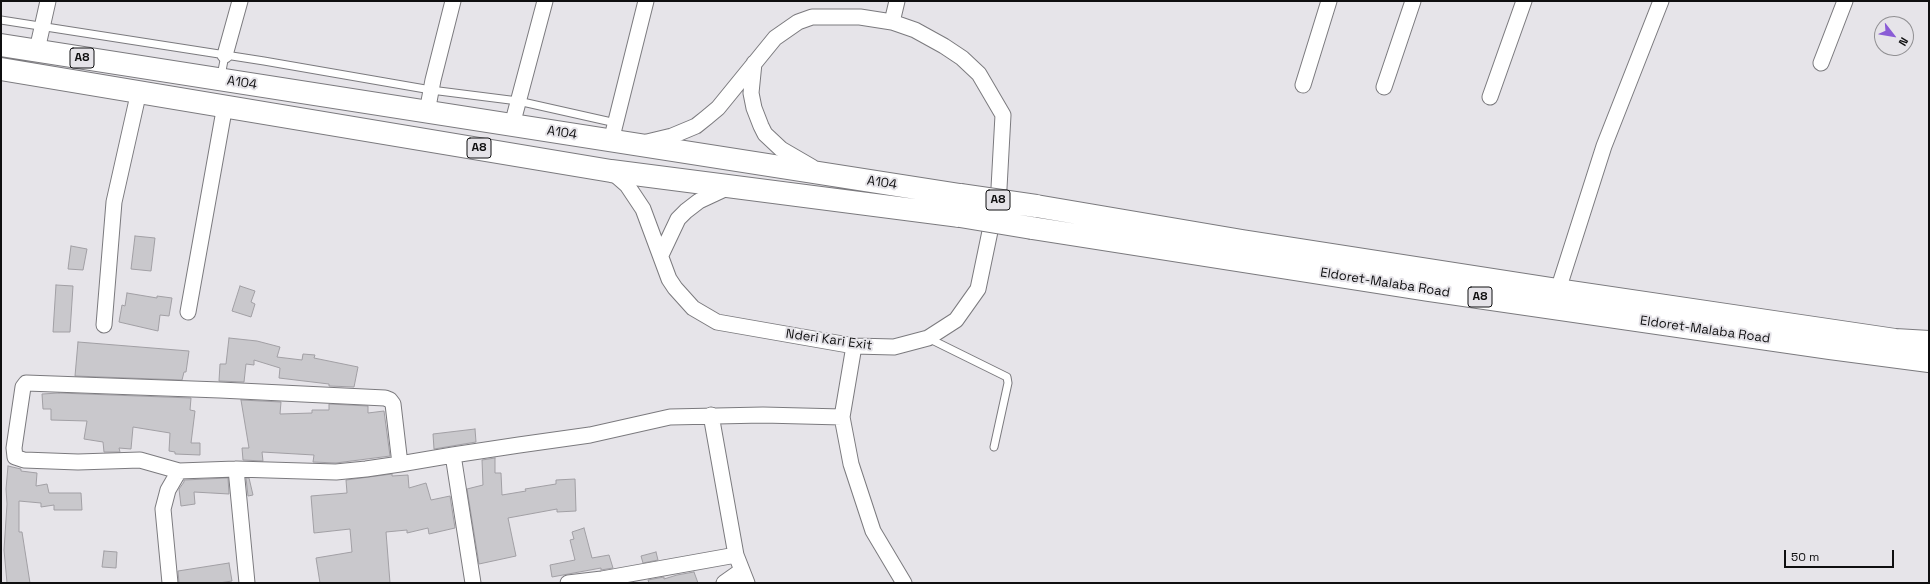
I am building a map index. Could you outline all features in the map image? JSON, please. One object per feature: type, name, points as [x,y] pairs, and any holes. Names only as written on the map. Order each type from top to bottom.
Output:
[{"type":"highway","name":"A8","points":[[1,45],[37,50]]},
{"type":"highway","name":"A104","points":[[37,50],[512,125],[614,132],[637,145],[1036,206]]},
{"type":"highway","name":"A8","points":[[1,69],[224,105],[611,171],[732,186]]},
{"type":"highway","name":"Eldoret-Malaba Road","points":[[732,186],[960,216],[1428,290],[1929,361]]},
{"type":"highway","name":"Eldoret-Malaba Road","points":[[1036,206],[1242,242],[1895,340],[1929,342]]},
{"type":"street","points":[[37,50],[48,1]]},
{"type":"street","points":[[225,55],[240,1]]},
{"type":"street","points":[[427,112],[453,1]]},
{"type":"street","points":[[512,125],[545,1]]},
{"type":"street","points":[[614,132],[646,1]]},
{"type":"street","points":[[637,145],[672,136],[696,126],[718,108],[754,62],[780,34],[798,22],[812,17],[860,17],[892,22],[897,1]]},
{"type":"street","points":[[1303,85],[1329,1]]},
{"type":"street","points":[[1384,87],[1413,1]]},
{"type":"street","points":[[1490,97],[1524,1]]},
{"type":"street","points":[[1558,290],[1604,146],[1661,1]]},
{"type":"street","points":[[1821,63],[1845,1]]},
{"type":"street","name":"Nderi Kari Exit","points":[[611,171],[627,185],[636,196],[643,209],[669,279],[680,295],[693,308],[707,318],[717,322],[854,346],[894,347],[928,338],[956,320],[978,289],[998,188],[1003,115],[979,74],[962,58],[929,36],[892,22]]},
{"type":"street","points":[[754,62],[751,93],[754,108],[765,134],[787,153],[824,174]]},
{"type":"street","points":[[104,325],[114,202],[139,91]]},
{"type":"street","points":[[188,312],[224,105]]},
{"type":"street","points":[[661,255],[678,219],[686,211],[699,201],[732,186]]},
{"type":"street","points":[[854,346],[842,417],[851,464],[873,531],[904,583]]},
{"type":"street","points":[[400,464],[393,404],[390,400],[385,398],[212,390],[26,383],[24,385],[14,448],[15,457],[24,460],[78,462],[140,460],[179,471],[236,469],[336,472],[400,464],[590,435],[670,417],[711,415],[842,417]]},
{"type":"street","points":[[711,415],[736,555],[744,577],[724,583]]},
{"type":"street","points":[[453,455],[473,583]]},
{"type":"street","points":[[236,469],[247,583]]},
{"type":"street","points":[[170,583],[163,509],[168,490],[179,471]]},
{"type":"street","points":[[568,583],[602,579],[736,555]]},
{"type":"lane","points":[[1,20],[225,55],[431,90],[518,101],[614,132]]},
{"type":"lane","points":[[220,80],[225,55]]},
{"type":"lane","points":[[928,338],[1007,378],[1008,384],[994,447]]},
{"type":"building","points":[[135,236],[155,238],[151,271],[131,269]]},
{"type":"building","points":[[71,246],[87,249],[83,270],[68,269]]},
{"type":"building","points":[[56,285],[73,286],[70,332],[53,332]]},
{"type":"building","points":[[240,286],[255,291],[251,302],[255,304],[251,317],[232,311]]},
{"type":"building","points":[[127,293],[157,298],[157,296],[172,298],[169,316],[160,315],[158,331],[119,322],[122,305],[125,306]]},
{"type":"building","points":[[229,338],[257,341],[280,347],[277,357],[302,360],[303,354],[315,355],[314,358],[358,367],[354,387],[329,386],[329,384],[279,378],[280,368],[254,360],[254,365],[246,364],[244,382],[219,381],[220,364],[226,364]]},
{"type":"building","points":[[78,342],[189,351],[186,372],[184,372],[182,380],[75,376]]},
{"type":"building","points":[[59,393],[191,398],[190,410],[195,411],[191,443],[200,443],[200,455],[175,454],[175,452],[169,451],[170,433],[133,427],[131,449],[119,448],[120,452],[104,452],[103,442],[84,439],[87,421],[51,420],[51,409],[43,409],[42,394]]},
{"type":"building","points":[[241,400],[281,402],[280,414],[312,413],[312,410],[329,410],[329,404],[368,406],[368,413],[384,411],[390,456],[336,463],[313,462],[314,455],[262,452],[263,461],[243,460],[242,448],[249,448]]},
{"type":"building","points":[[475,429],[476,442],[434,449],[433,434]]},
{"type":"building","points":[[495,458],[495,473],[501,473],[502,495],[526,491],[525,489],[556,484],[556,480],[575,479],[576,511],[557,512],[557,509],[508,518],[516,556],[479,564],[467,489],[483,485],[482,460]]},
{"type":"building","points":[[8,466],[21,469],[21,471],[37,473],[36,486],[47,484],[49,493],[81,493],[82,510],[54,510],[54,505],[41,507],[41,503],[19,501],[19,532],[22,532],[30,583],[7,583],[4,550]]},
{"type":"building","points":[[392,474],[392,476],[408,475],[409,488],[426,483],[431,500],[450,496],[455,528],[429,534],[428,528],[407,533],[407,530],[386,532],[390,583],[320,583],[316,558],[352,552],[350,529],[314,533],[311,496],[347,493],[346,480]]},
{"type":"building","points":[[228,478],[229,494],[194,492],[195,504],[181,506],[179,489],[184,480]]},
{"type":"building","points":[[246,478],[249,478],[253,495],[248,496]]},
{"type":"building","points":[[584,528],[592,558],[609,555],[613,568],[601,570],[601,568],[552,577],[550,565],[575,560],[570,540],[574,539],[572,532]]},
{"type":"building","points":[[104,551],[117,552],[116,568],[102,567]]},
{"type":"building","points":[[656,552],[658,560],[643,563],[641,556]]},
{"type":"building","points":[[229,563],[232,581],[219,583],[179,583],[178,571]]},
{"type":"building","points":[[694,572],[698,583],[649,583],[648,580],[664,577],[664,579]]}]
